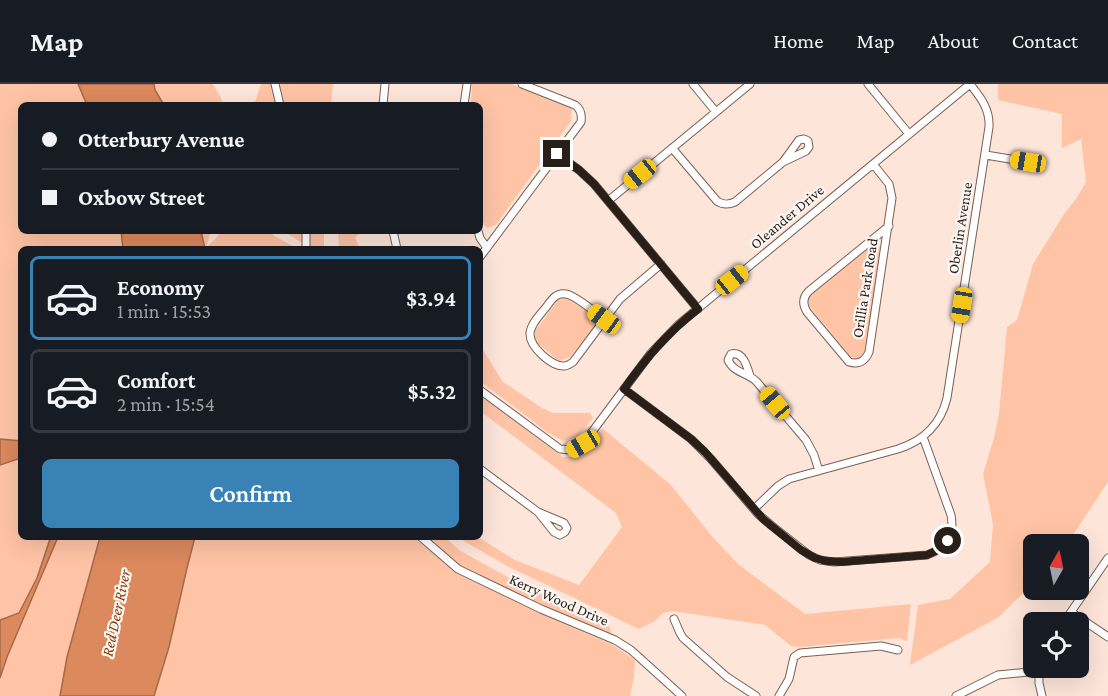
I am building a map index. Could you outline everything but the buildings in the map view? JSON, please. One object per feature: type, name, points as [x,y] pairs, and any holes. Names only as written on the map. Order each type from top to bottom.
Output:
[{"type":"street","points":[[275,84],[279,102]]},
{"type":"street","points":[[383,102],[385,84]]},
{"type":"street","points":[[464,102],[467,84]]},
{"type":"street","points":[[483,252],[580,124],[580,110],[575,105],[522,84]]},
{"type":"street","points":[[693,84],[716,112]]},
{"type":"street","points":[[608,201],[750,84]]},
{"type":"street","points":[[868,84],[909,134]]},
{"type":"street","name":"Oleander Drive","points":[[483,392],[560,449],[572,450],[583,444],[656,347],[678,325],[970,84]]},
{"type":"street","name":"Oberlin Avenue","points":[[754,509],[786,481],[902,448],[923,437],[934,427],[941,416],[946,404],[990,127],[985,104],[970,84]]},
{"type":"street","points":[[672,148],[717,201],[723,204],[735,202],[783,162]]},
{"type":"street","points":[[557,154],[586,176],[698,309]]},
{"type":"street","points":[[986,155],[1028,162]]},
{"type":"street","name":"Orillia Park Road","points":[[873,164],[887,181],[892,192],[892,204],[889,226],[869,352],[861,362],[849,362],[807,312],[804,297],[889,226]]},
{"type":"street","points":[[479,234],[486,248]]},
{"type":"street","points":[[604,319],[572,296],[558,294],[533,325],[530,339],[537,350],[552,361],[559,365],[568,365],[573,362],[620,299],[661,264]]},
{"type":"street","points":[[750,376],[806,440],[819,471]]},
{"type":"street","points":[[624,389],[684,432],[772,526],[801,550],[820,560],[834,562],[927,555],[942,548],[948,541],[952,521],[923,437]]},
{"type":"street","points":[[483,471],[538,512]]},
{"type":"street","name":"Kerry Wood Drive","points":[[424,540],[458,569],[541,609],[615,640],[631,650],[682,696]]},
{"type":"street","points":[[1071,612],[1108,558]]},
{"type":"street","points":[[674,619],[683,638],[727,677],[756,696]]},
{"type":"street","points":[[1089,624],[1108,637]]},
{"type":"street","points":[[779,696],[789,679],[794,657],[800,653],[881,646],[898,650]]},
{"type":"street","points":[[961,695],[998,675],[1023,671]]},
{"type":"street","points":[[1039,678],[1041,696]]},
{"type":"shaded area","points":[[0,84],[78,84],[86,102],[18,102],[18,234],[121,234],[123,246],[18,246],[18,540],[99,540],[67,657],[60,696],[0,696]]},
{"type":"shaded area","points":[[154,84],[213,84],[222,102],[162,102]]},
{"type":"shaded area","points":[[261,84],[333,84],[331,102],[255,102]]},
{"type":"shaded area","points":[[472,84],[512,84],[572,107],[571,121],[496,225],[487,228],[483,223],[483,102],[471,102]]},
{"type":"shaded area","points":[[998,84],[1108,84],[1108,482],[1074,534],[1023,534],[1023,593],[999,617],[910,665],[918,605],[950,599],[990,562],[993,524],[983,474],[999,414],[1007,327],[1017,320],[1033,264],[1086,182],[1081,139],[1062,148],[1062,114],[998,100]]},
{"type":"shaded area","points":[[202,234],[210,234],[207,246],[204,246]]},
{"type":"shaded area","points":[[219,234],[273,235],[293,246],[208,246]]},
{"type":"shaded area","points":[[288,234],[324,234],[324,246],[306,246]]},
{"type":"shaded area","points":[[338,234],[360,234],[355,237],[359,246],[339,246]]},
{"type":"shaded area","points":[[873,244],[880,247],[881,253],[864,355],[856,359],[850,356],[809,306],[808,297]]},
{"type":"shaded area","points":[[566,298],[596,317],[596,325],[570,357],[559,361],[535,341],[535,331],[558,300]]},
{"type":"shaded area","points":[[483,350],[502,381],[542,408],[553,413],[590,413],[593,418],[577,437],[563,441],[547,432],[483,383]]},
{"type":"shaded area","points":[[483,397],[563,457],[579,457],[602,428],[671,485],[710,534],[738,564],[805,614],[911,604],[907,641],[898,638],[791,646],[765,625],[672,611],[663,613],[655,621],[639,629],[507,566],[462,540],[483,540],[515,560],[579,585],[622,527],[616,513],[483,413]]},
{"type":"shaded area","points":[[194,540],[417,540],[457,573],[539,613],[613,645],[635,660],[630,696],[154,696],[169,647]]},
{"type":"shaded area","points":[[424,540],[448,540],[459,550],[522,585],[610,627],[611,634],[541,609],[458,569]]},
{"type":"water","points":[[78,84],[154,84],[162,102],[86,102]]},
{"type":"water","points":[[121,234],[202,234],[204,246],[123,246]]},
{"type":"water","points":[[0,439],[18,441],[18,459],[0,465]]},
{"type":"water","points":[[49,540],[57,540],[0,678],[0,620],[19,613],[37,578]]},
{"type":"water","name":"Red Deer River","points":[[99,540],[194,540],[169,647],[154,696],[60,696],[67,657]]},
{"type":"route","points":[[557,154],[594,184],[698,309],[656,347],[624,389],[684,432],[705,452],[763,519],[801,550],[815,558],[841,562],[927,555],[942,548],[948,541]]}]
